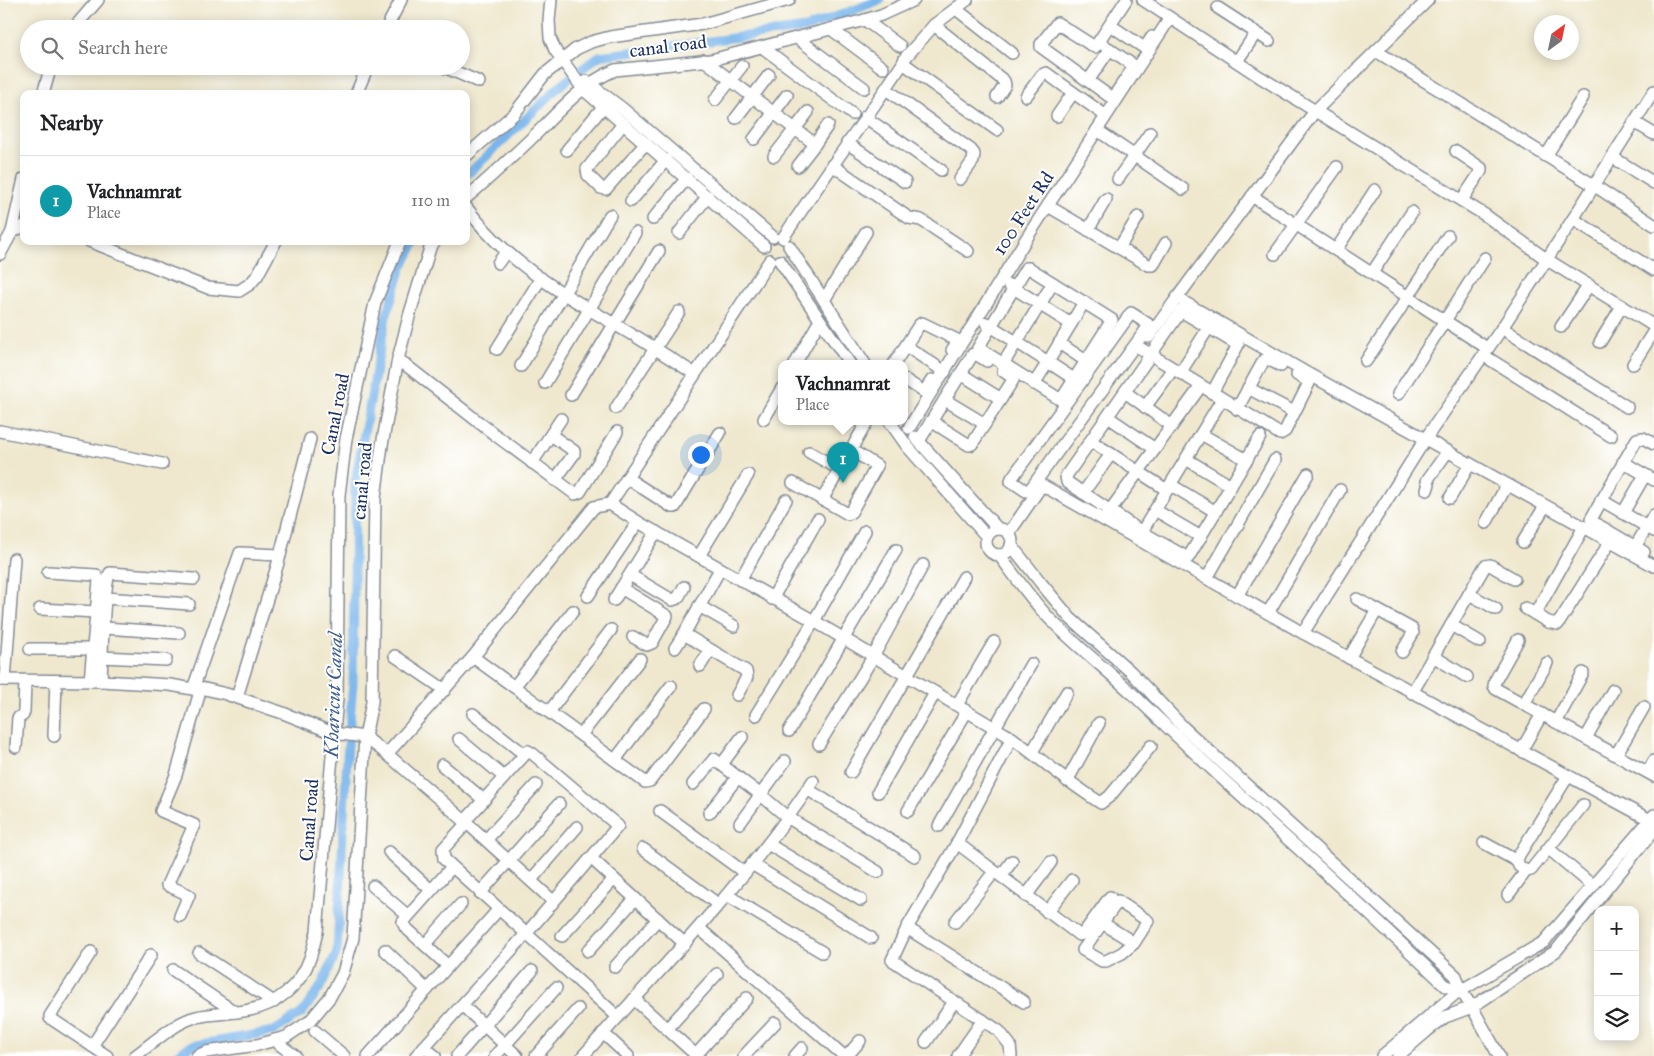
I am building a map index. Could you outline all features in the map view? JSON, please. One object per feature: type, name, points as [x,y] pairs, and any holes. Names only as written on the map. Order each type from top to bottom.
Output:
[{"type":"street","points":[[81,20],[98,0]]},
{"type":"street","points":[[391,20],[401,0]]},
{"type":"street","points":[[551,0],[550,38],[555,50],[565,58],[603,107],[764,246],[765,254],[775,260],[847,360]]},
{"type":"street","points":[[559,0],[556,23],[558,39],[565,58]]},
{"type":"street","name":"Canal road","points":[[470,152],[514,114],[545,74],[576,49],[591,42],[610,37],[703,24],[789,0]]},
{"type":"street","name":"canal road","points":[[470,194],[528,142],[567,102],[586,86],[615,70],[704,60],[762,47],[865,20],[914,0]]},
{"type":"street","points":[[781,241],[904,63],[905,58],[934,25],[967,0]]},
{"type":"street","points":[[1099,42],[1131,63],[1133,68],[1114,96],[1109,96],[1042,48],[1042,44],[1058,23],[1096,47],[1099,42],[1126,0]]},
{"type":"street","points":[[1143,0],[1315,111],[1462,200],[1546,259],[1654,326]]},
{"type":"street","points":[[1127,360],[1140,348],[1315,111],[1428,0]]},
{"type":"street","points":[[1218,8],[1269,41]]},
{"type":"street","points":[[956,9],[1012,53]]},
{"type":"street","name":"100 Feet Rd","points":[[908,422],[978,318],[1170,18]]},
{"type":"street","points":[[865,20],[900,46]]},
{"type":"street","points":[[934,25],[1004,81],[1005,86],[997,96]]},
{"type":"street","points":[[1110,25],[1143,47],[1146,46],[1152,36]]},
{"type":"street","points":[[831,29],[883,68]]},
{"type":"street","points":[[1237,62],[1256,33]]},
{"type":"street","points":[[797,38],[864,88]]},
{"type":"street","points":[[762,47],[852,114]]},
{"type":"street","points":[[1088,81],[1110,49]]},
{"type":"street","points":[[1376,51],[1595,186],[1654,225]]},
{"type":"street","points":[[704,60],[815,144]]},
{"type":"street","points":[[904,63],[997,130]]},
{"type":"street","points":[[715,100],[742,66]]},
{"type":"street","points":[[1026,96],[1046,73],[1106,116]]},
{"type":"street","points":[[44,90],[48,75]]},
{"type":"street","points":[[358,90],[364,75]]},
{"type":"street","points":[[463,75],[479,82]]},
{"type":"street","points":[[736,118],[769,75]]},
{"type":"street","points":[[586,86],[622,109],[781,241],[824,300],[862,360]]},
{"type":"street","points":[[886,89],[971,150],[974,154],[973,160],[960,179]]},
{"type":"street","points":[[1304,633],[1426,438],[1502,328],[1595,186],[1654,91]]},
{"type":"street","points":[[1056,116],[1073,93]]},
{"type":"street","points":[[754,139],[787,95]]},
{"type":"street","points":[[1546,156],[1583,97]]},
{"type":"street","points":[[567,150],[603,107]]},
{"type":"street","points":[[774,156],[808,112]]},
{"type":"street","points":[[865,117],[942,170]]},
{"type":"street","points":[[1634,122],[1654,134]]},
{"type":"street","points":[[624,124],[587,169],[588,175],[601,188],[606,189],[646,143]]},
{"type":"street","points":[[798,166],[828,125]]},
{"type":"street","points":[[1097,130],[1183,189]]},
{"type":"street","points":[[1118,179],[1150,133]]},
{"type":"street","points":[[847,143],[905,182]]},
{"type":"street","points":[[1456,152],[1481,168],[1481,171],[1462,200]]},
{"type":"street","points":[[1612,157],[1654,183]]},
{"type":"street","points":[[631,201],[666,160]]},
{"type":"street","points":[[832,165],[909,218],[921,220],[968,250]]},
{"type":"street","points":[[1275,254],[1337,167]]},
{"type":"street","points":[[653,218],[687,178]]},
{"type":"street","points":[[1336,250],[1375,190]]},
{"type":"street","points":[[679,233],[708,196]]},
{"type":"street","points":[[1252,196],[1446,321],[1485,351],[1611,436]]},
{"type":"street","points":[[0,254],[12,232],[20,197]]},
{"type":"street","points":[[1088,230],[1106,199]]},
{"type":"street","points":[[1048,206],[1150,265],[1155,262],[1166,243]]},
{"type":"street","points":[[470,212],[506,252],[541,278],[695,374]]},
{"type":"street","points":[[1372,273],[1412,212]]},
{"type":"street","points":[[521,366],[610,215]]},
{"type":"street","points":[[1119,248],[1138,217]]},
{"type":"street","points":[[1573,219],[1654,270]]},
{"type":"street","points":[[12,232],[20,228]]},
{"type":"street","points":[[824,300],[866,232]]},
{"type":"street","points":[[545,383],[635,234]]},
{"type":"street","points":[[1366,362],[1448,236]]},
{"type":"street","points":[[764,246],[769,239],[781,241]]},
{"type":"street","points":[[610,504],[695,374],[775,260],[786,258],[788,254],[781,241]]},
{"type":"street","points":[[99,245],[208,288],[239,291],[250,284],[257,276],[274,245]]},
{"type":"street","name":"Canal road","points":[[136,1056],[184,1021],[197,1017],[250,1010],[274,1002],[286,994],[300,977],[310,959],[317,932],[337,733],[339,495],[346,439],[375,303],[398,245]]},
{"type":"street","name":"canal road","points":[[197,1056],[206,1052],[257,1046],[286,1037],[310,1021],[330,997],[344,973],[353,938],[366,734],[372,702],[375,498],[382,445],[398,359],[410,313],[432,245]]},
{"type":"street","points":[[571,395],[658,251]]},
{"type":"street","points":[[498,264],[506,252]]},
{"type":"street","points":[[1398,394],[1485,258]]},
{"type":"street","points":[[1053,283],[1028,268],[978,348],[1060,400],[1062,399],[1078,380],[1107,346],[1130,314],[1134,313],[1149,326],[1053,464],[1029,491],[1026,491],[1012,481],[1012,478],[1057,415],[1078,380],[1086,361],[1112,320],[1053,283]]},
{"type":"street","points":[[497,349],[541,278]]},
{"type":"street","points":[[1001,280],[1071,324]]},
{"type":"street","points":[[1004,364],[1053,283]]},
{"type":"street","points":[[1561,327],[1589,285]]},
{"type":"street","points":[[1177,298],[1296,367],[1654,566]]},
{"type":"street","points":[[1034,384],[1084,302]]},
{"type":"street","points":[[1600,342],[1622,306]]},
{"type":"street","points":[[1106,515],[1084,493],[1067,482],[1066,476],[1181,311],[1238,345],[1212,393]]},
{"type":"street","points":[[616,408],[679,312]]},
{"type":"street","points":[[978,318],[1102,395]]},
{"type":"street","points":[[797,360],[820,320]]},
{"type":"street","points":[[897,360],[922,323],[955,339],[957,343],[942,370],[924,392],[908,381]]},
{"type":"street","points":[[1145,406],[1176,371],[1209,327]]},
{"type":"street","points":[[1502,328],[1627,407]]},
{"type":"street","points":[[1634,364],[1654,331]]},
{"type":"street","points":[[1059,343],[1086,361]]},
{"type":"street","points":[[906,346],[942,370]]},
{"type":"street","points":[[1107,346],[1127,360]]},
{"type":"street","points":[[1140,348],[1222,400],[1237,409],[1280,434],[1285,431],[1309,383],[1276,363],[1268,359],[1264,360],[1237,409]]},
{"type":"street","points":[[919,441],[931,421],[974,354],[1013,378],[974,442],[969,445],[931,421]]},
{"type":"street","points":[[398,359],[572,493],[578,494],[580,492],[618,432]]},
{"type":"street","points":[[961,374],[1000,399]]},
{"type":"street","points":[[1106,515],[1201,386]]},
{"type":"street","points":[[1248,388],[1294,412]]},
{"type":"street","points":[[1125,392],[1172,426]]},
{"type":"street","points":[[764,419],[778,395]]},
{"type":"street","points":[[945,400],[985,424]]},
{"type":"street","points":[[1140,536],[1222,400]]},
{"type":"street","points":[[1057,415],[1077,430]]},
{"type":"street","points":[[1108,417],[1155,449]]},
{"type":"street","points":[[532,463],[561,419]]},
{"type":"street","points":[[822,500],[865,425]]},
{"type":"street","points":[[892,425],[907,446],[987,538]]},
{"type":"street","points":[[908,425],[919,441],[1006,536],[1041,584],[1070,618],[1131,672],[1184,728],[1456,976],[1461,991],[1499,1056]]},
{"type":"street","points":[[0,431],[162,464]]},
{"type":"street","points":[[626,478],[672,507],[675,507],[720,433]]},
{"type":"street","points":[[1201,434],[1247,460]]},
{"type":"street","points":[[551,435],[574,451],[574,454],[555,480]]},
{"type":"street","points":[[1140,536],[1188,558],[1260,437]]},
{"type":"street","points":[[1654,444],[1640,438],[1635,442],[1591,520],[1654,558]]},
{"type":"street","points":[[237,698],[280,555],[310,440]]},
{"type":"street","points":[[1091,441],[1138,472],[1216,512]]},
{"type":"street","points":[[1033,449],[1053,464]]},
{"type":"street","points":[[793,482],[848,514],[851,512],[877,465],[851,450]]},
{"type":"street","points":[[1427,490],[1428,479],[1448,451]]},
{"type":"street","points":[[809,452],[839,469]]},
{"type":"street","points":[[1084,493],[1110,454]]},
{"type":"street","points":[[1186,459],[1231,486]]},
{"type":"street","points":[[1207,578],[1275,460]]},
{"type":"street","points":[[1623,462],[1650,477],[1624,513]]},
{"type":"street","points":[[1006,536],[990,533],[987,538],[988,548],[995,554],[1007,552],[1006,536],[1042,485],[1053,464]]},
{"type":"street","points":[[1450,498],[1470,464]]},
{"type":"street","points":[[1237,596],[1308,474]]},
{"type":"street","points":[[699,556],[748,475]]},
{"type":"street","points":[[1042,485],[1106,515],[1237,596],[1412,693],[1653,822]]},
{"type":"street","points":[[1486,523],[1507,485]]},
{"type":"street","points":[[1268,613],[1340,490]]},
{"type":"street","points":[[740,580],[786,500]]},
{"type":"street","points":[[1601,500],[1651,528]]},
{"type":"street","points":[[387,754],[473,657],[594,507],[610,504],[638,522],[814,621],[1012,738],[1067,781],[1102,803],[1110,796],[1151,746]]},
{"type":"street","points":[[1524,542],[1545,506]]},
{"type":"street","points":[[1155,510],[1201,537]]},
{"type":"street","points":[[1635,547],[1651,528],[1654,515]]},
{"type":"street","points":[[772,598],[818,519]]},
{"type":"street","points":[[588,596],[638,522]]},
{"type":"street","points":[[1584,527],[1530,611],[1549,623],[1558,624],[1610,542]]},
{"type":"street","points":[[756,715],[814,621],[866,531]]},
{"type":"street","points":[[614,600],[656,532]]},
{"type":"street","points":[[789,731],[896,550]]},
{"type":"street","points":[[180,916],[189,896],[167,885],[194,825],[161,811],[176,775],[197,688],[240,553],[280,555]]},
{"type":"street","points":[[999,554],[1046,616],[1067,636],[1116,678],[1446,986],[1461,991]]},
{"type":"street","points":[[14,559],[2,680],[96,681],[197,688],[237,698],[337,733],[366,734],[553,901]]},
{"type":"street","points":[[1412,693],[1487,565],[1514,580]]},
{"type":"street","points":[[819,744],[873,657],[923,566]]},
{"type":"street","points":[[675,648],[720,569]]},
{"type":"street","points":[[48,572],[96,575],[99,580],[93,649],[96,681]]},
{"type":"street","points":[[96,681],[102,657],[105,598],[107,578],[110,573],[194,578]]},
{"type":"street","points":[[630,575],[672,600],[678,598],[684,587]]},
{"type":"street","points":[[851,772],[964,577]]},
{"type":"street","points":[[621,588],[667,616],[652,643],[647,644],[633,637]]},
{"type":"street","points":[[1470,594],[1496,609]]},
{"type":"street","points":[[105,598],[189,604]]},
{"type":"street","points":[[1357,599],[1413,631],[1402,652]]},
{"type":"street","points":[[699,606],[734,626]]},
{"type":"street","points":[[40,609],[96,612]]},
{"type":"street","points":[[1349,658],[1377,610]]},
{"type":"street","points":[[514,687],[573,611]]},
{"type":"street","points":[[1451,625],[1480,642]]},
{"type":"street","points":[[104,628],[179,633]]},
{"type":"street","points":[[548,712],[611,630]]},
{"type":"street","points":[[684,634],[747,673],[747,677],[737,695]]},
{"type":"street","points":[[1518,640],[1494,686],[1651,774],[1654,761]]},
{"type":"street","points":[[908,811],[994,642]]},
{"type":"street","points":[[30,649],[93,649]]},
{"type":"street","points":[[700,666],[710,650]]},
{"type":"street","points":[[395,656],[445,690]]},
{"type":"street","points":[[1433,656],[1467,676]]},
{"type":"street","points":[[102,657],[166,660]]},
{"type":"street","points":[[473,657],[645,782],[648,782],[704,710]]},
{"type":"street","points":[[581,736],[640,659]]},
{"type":"street","points":[[1524,704],[1547,663]]},
{"type":"street","points":[[939,826],[1032,664]]},
{"type":"street","points":[[1556,722],[1583,673]]},
{"type":"street","points":[[16,747],[18,718],[23,715],[24,711],[25,680]]},
{"type":"street","points":[[54,736],[56,681]]},
{"type":"street","points":[[615,760],[671,686]]},
{"type":"street","points":[[1586,738],[1613,690]]},
{"type":"street","points":[[1032,752],[1067,692]]},
{"type":"street","points":[[878,792],[935,693]]},
{"type":"street","points":[[1616,755],[1644,707]]},
{"type":"street","points":[[473,714],[524,754]]},
{"type":"street","points":[[1521,751],[1542,714]]},
{"type":"street","points":[[1067,781],[1100,723]]},
{"type":"street","points":[[722,764],[742,738]]},
{"type":"street","points":[[1011,1056],[1010,1045],[1004,1036],[892,960],[907,928],[957,843],[1012,738]]},
{"type":"street","points":[[459,740],[504,777]]},
{"type":"street","points":[[416,1056],[526,934],[553,901],[592,859],[618,826],[533,754],[528,752],[524,754],[443,848],[444,859],[499,910],[526,934],[618,1017]]},
{"type":"street","points":[[692,784],[714,759],[761,794],[787,817],[878,872]]},
{"type":"street","points":[[740,823],[785,762]]},
{"type":"street","points":[[442,764],[484,800]]},
{"type":"street","points":[[1517,861],[1568,776]]},
{"type":"street","points":[[709,814],[738,777]]},
{"type":"street","points":[[486,840],[536,785]]},
{"type":"street","points":[[583,1056],[727,896],[768,844],[810,785],[915,856]]},
{"type":"street","points":[[480,892],[559,804]]},
{"type":"street","points":[[1508,895],[1526,871],[1531,870],[1549,849],[1583,805]]},
{"type":"street","points":[[660,811],[748,868],[871,938]]},
{"type":"street","points":[[1382,1056],[1455,994],[1544,942],[1592,886],[1653,822]]},
{"type":"street","points":[[1398,1056],[1445,1017],[1472,1007],[1556,951],[1653,822]]},
{"type":"street","points":[[531,880],[577,827]]},
{"type":"street","points":[[957,843],[1079,935],[1083,934],[1099,920],[1118,901],[1148,921],[1138,938],[1128,948],[1114,957],[1102,961],[1083,950],[1099,920],[1110,897]]},
{"type":"street","points":[[1484,843],[1517,861],[1519,866],[1526,871]]},
{"type":"street","points":[[768,844],[861,900]]},
{"type":"street","points":[[643,849],[719,905]]},
{"type":"street","points":[[1549,849],[1592,886]]},
{"type":"street","points":[[389,852],[431,890]]},
{"type":"street","points":[[592,859],[685,944]]},
{"type":"street","points":[[955,922],[997,874],[1012,861]]},
{"type":"street","points":[[1026,896],[1052,862]]},
{"type":"street","points":[[448,966],[403,925],[407,916],[452,867]]},
{"type":"street","points":[[562,936],[614,879]]},
{"type":"street","points":[[1047,912],[1072,880]]},
{"type":"street","points":[[373,886],[407,916]]},
{"type":"street","points":[[727,896],[822,952]]},
{"type":"street","points":[[588,951],[635,898]]},
{"type":"street","points":[[425,945],[460,904]]},
{"type":"street","points":[[368,1056],[499,910]]},
{"type":"street","points":[[615,967],[658,919]]},
{"type":"street","points":[[1099,920],[1128,939]]},
{"type":"street","points":[[699,928],[845,1056],[860,1041]]},
{"type":"street","points":[[907,928],[1024,1002]]},
{"type":"street","points":[[385,950],[427,990]]},
{"type":"street","points":[[91,952],[50,1018],[106,1056]]},
{"type":"street","points":[[198,953],[274,1002]]},
{"type":"street","points":[[92,1046],[151,956]]},
{"type":"street","points":[[173,970],[235,1012]]},
{"type":"street","points":[[457,1056],[532,971]]},
{"type":"street","points":[[667,1028],[717,974]]},
{"type":"street","points":[[495,1056],[556,988]]},
{"type":"street","points":[[634,999],[696,1056],[747,998]]},
{"type":"street","points":[[926,1042],[954,1002]]},
{"type":"street","points":[[462,1005],[517,1056]]},
{"type":"street","points":[[536,1056],[578,1009]]},
{"type":"street","points":[[958,1056],[983,1020]]},
{"type":"street","points":[[744,1056],[774,1023]]},
{"type":"street","points":[[316,1031],[344,1056]]},
{"type":"street","points":[[603,1033],[628,1056]]},
{"type":"street","points":[[275,1040],[280,1046],[295,1056]]},
{"type":"street","points":[[424,1047],[435,1056]]},
{"type":"waterway","name":"Kharicut Canal","points":[[470,172],[563,83],[599,56],[806,28],[880,0]]},
{"type":"waterway","name":"Kharicut Canal","points":[[176,1056],[190,1046],[274,1031],[302,1013],[320,988],[337,952],[347,757],[353,683],[355,482],[386,317],[402,267],[414,245]]},
{"type":"place","name":"Vachnamrat","points":[[843,483]]}]
